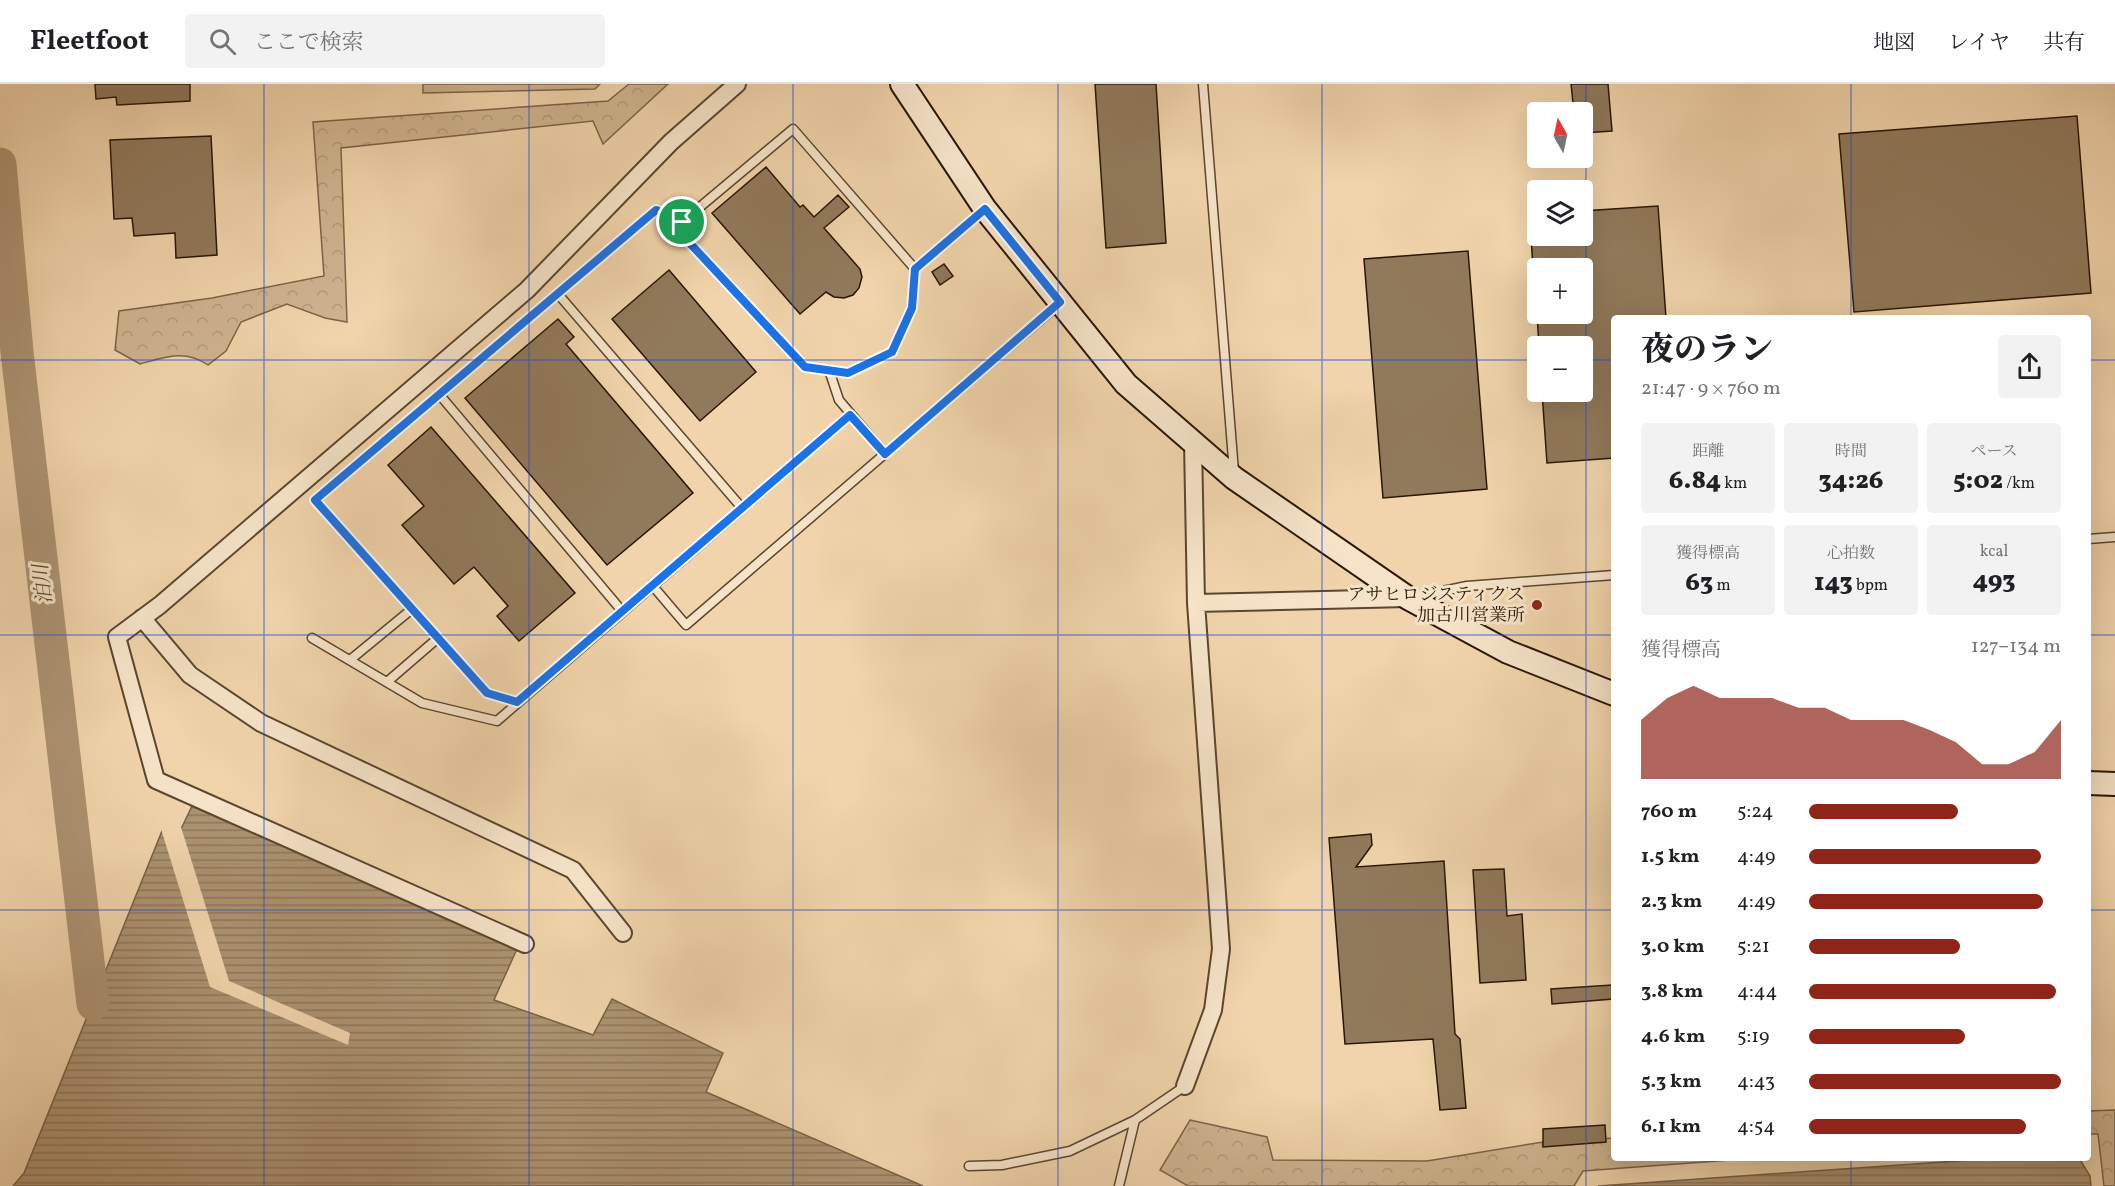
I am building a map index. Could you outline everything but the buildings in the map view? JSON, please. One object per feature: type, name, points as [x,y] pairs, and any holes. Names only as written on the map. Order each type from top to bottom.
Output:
[{"type":"street","points":[[525,944],[156,780],[117,637],[527,290],[671,142],[737,84]]},
{"type":"street","points":[[902,84],[985,209],[1126,384],[1234,478],[1408,598],[1508,652],[1611,693]]},
{"type":"street","points":[[1185,1086],[1213,1010],[1221,949],[1196,603],[1193,442]]},
{"type":"street","points":[[1196,603],[1408,598]]},
{"type":"street","points":[[142,618],[190,675],[261,723],[573,870],[623,933]]},
{"type":"street","points":[[2091,783],[2115,784]]},
{"type":"lane","points":[[1203,84],[1234,478]]},
{"type":"lane","points":[[682,222],[793,129],[915,269]]},
{"type":"lane","points":[[682,222],[685,238],[805,367],[848,373],[892,352],[912,308],[915,269],[985,209]]},
{"type":"lane","points":[[517,702],[487,693],[315,500],[656,210],[682,222]]},
{"type":"lane","points":[[558,294],[742,508]]},
{"type":"lane","points":[[652,585],[686,625],[1060,302]]},
{"type":"lane","points":[[829,370],[839,400],[885,454]]},
{"type":"lane","points":[[439,393],[622,611]]},
{"type":"lane","points":[[312,638],[422,703],[497,721],[850,415]]},
{"type":"lane","points":[[2091,539],[2115,537]]},
{"type":"lane","points":[[1408,598],[1467,586],[1611,575]]},
{"type":"lane","points":[[350,660],[412,609]]},
{"type":"lane","points":[[387,682],[438,638]]},
{"type":"lane","points":[[969,1166],[1002,1165],[1070,1151],[1135,1120],[1185,1086]]},
{"type":"lane","points":[[1120,1184],[1135,1120]]},
{"type":"green space","points":[[423,84],[600,84],[595,89],[423,93]]},
{"type":"green space","points":[[629,84],[668,84],[603,144],[593,121],[341,148],[347,322],[325,318],[287,304],[241,322],[226,351],[208,365],[183,356],[166,357],[140,364],[115,350],[119,311],[212,298],[324,276],[313,122],[608,101]]},
{"type":"green space","points":[[2115,1110],[2115,1186],[2104,1186],[2098,1134],[2091,1134],[2091,1111]]},
{"type":"green space","points":[[1190,1120],[1267,1137],[1273,1160],[1427,1161],[1543,1142],[1611,1138],[1611,1161],[1718,1161],[1583,1171],[1574,1186],[1188,1186],[1160,1170]]},
{"type":"shaded area","points":[[192,806],[517,949],[494,1000],[593,1035],[612,999],[723,1053],[706,1092],[923,1186],[13,1186],[24,1173],[162,831],[181,829]]},
{"type":"shaded area","points":[[1957,1161],[2081,1161],[2090,1176],[2091,1186],[1598,1186]]},
{"type":"pier","points":[[181,827],[229,981],[350,1033],[348,1045],[210,987],[161,829]]},
{"type":"waterway","name":"泊川","points":[[0,164],[17,352],[93,1004]]},
{"type":"place","name":"アサヒロジスティクス 加古川営業所","points":[[1537,605]]},
{"type":"route","points":[[985,209],[1060,302],[885,454],[850,415],[517,702],[487,693],[315,500],[656,210],[682,222],[685,238],[805,367],[848,373],[892,352],[912,308],[915,269],[985,209]]}]
